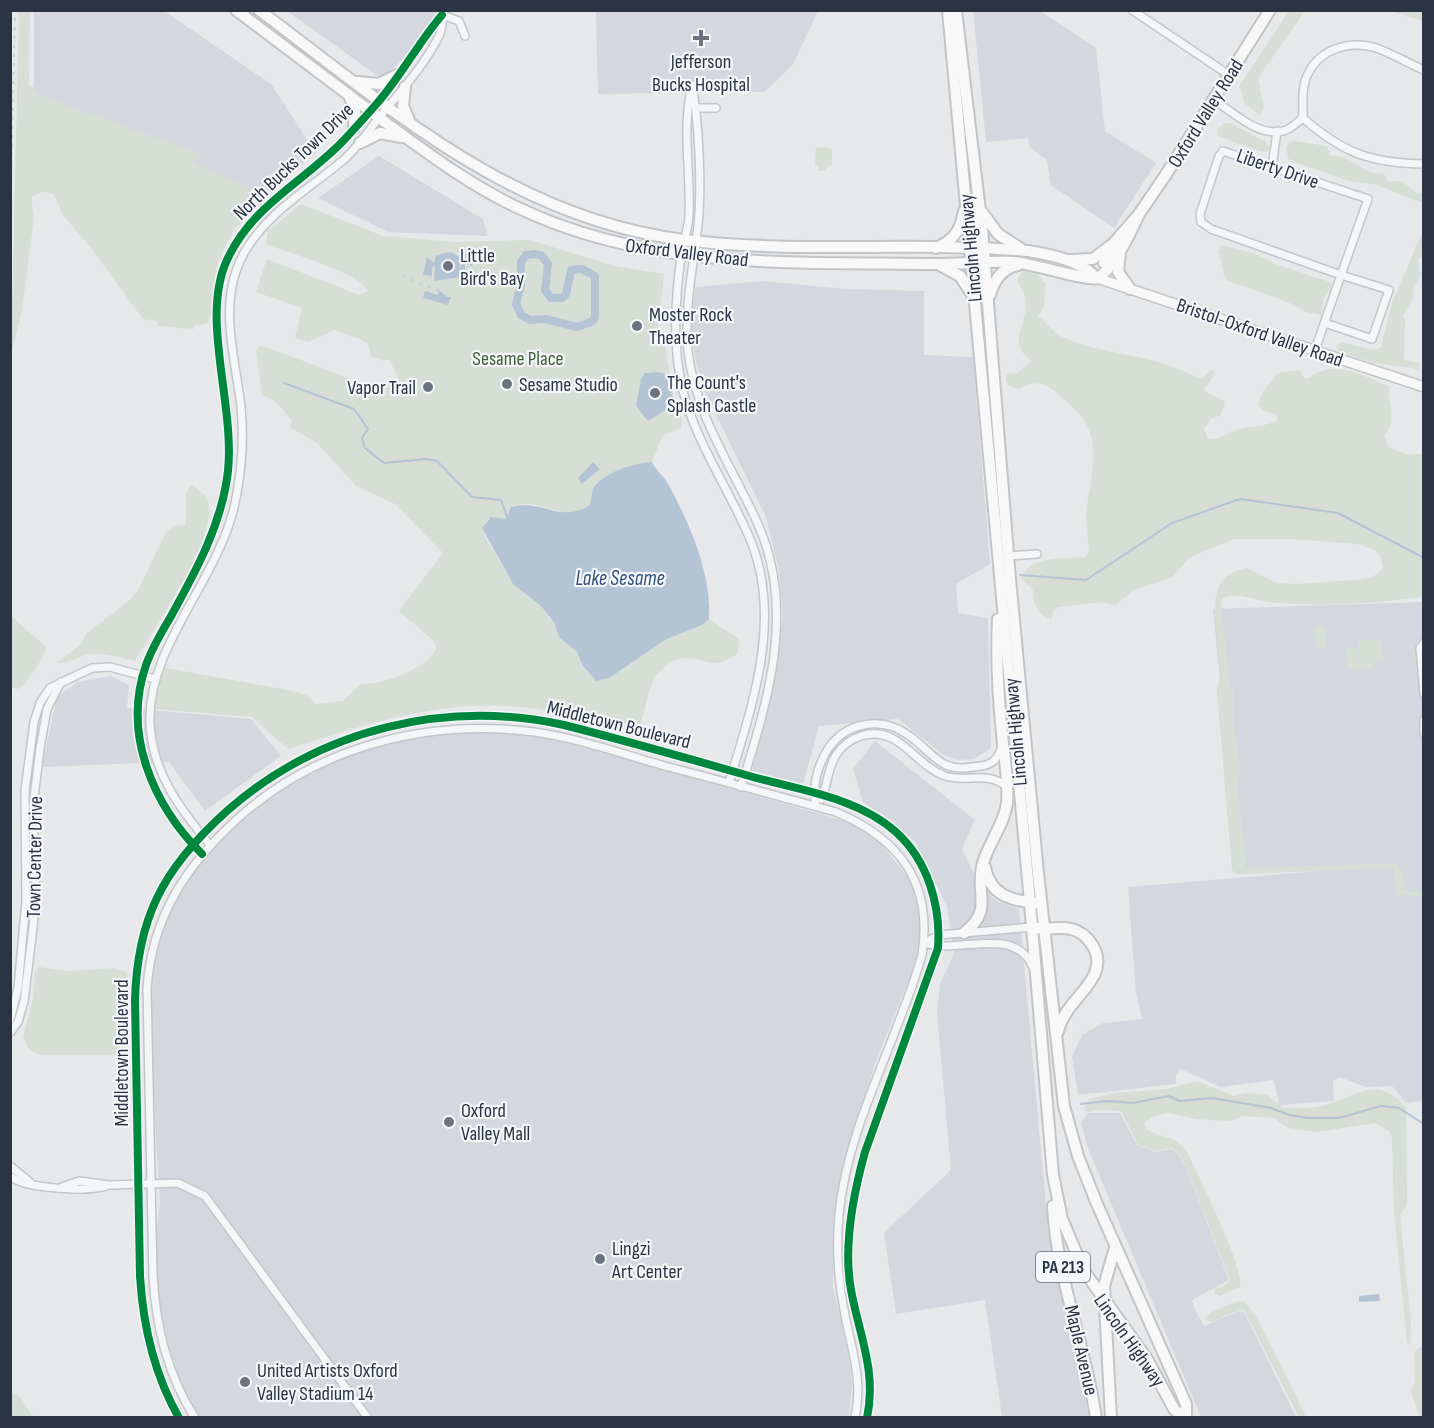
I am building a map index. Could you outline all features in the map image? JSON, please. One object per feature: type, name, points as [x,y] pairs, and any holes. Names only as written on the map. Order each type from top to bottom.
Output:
[{"type":"main road","name":"Oxford Valley Road","points":[[236,10],[404,138],[472,183],[541,218],[614,242],[694,256],[937,264],[972,262],[1027,264],[1087,280],[1097,278],[1270,10]]},
{"type":"main road","name":"Oxford Valley Road","points":[[259,10],[410,123],[480,170],[547,204],[618,227],[690,241],[1028,251],[1067,260],[1090,271],[1097,278]]},
{"type":"main road","name":"Lincoln Highway","points":[[948,10],[1038,928],[1064,1106],[1072,1138],[1115,1248],[1186,1404],[1184,1418]]},
{"type":"main road","name":"Lincoln Highway","points":[[956,10],[984,249],[1008,556],[1005,576]]},
{"type":"main road","points":[[351,79],[379,84],[397,75]]},
{"type":"main road","points":[[405,87],[403,106],[410,123]]},
{"type":"main road","points":[[346,93],[355,109],[354,128]]},
{"type":"main road","points":[[360,143],[380,133],[404,138]]},
{"type":"main road","points":[[934,248],[945,244],[957,233],[963,220],[966,198]]},
{"type":"main road","points":[[980,208],[998,234],[1028,251]]},
{"type":"main road","points":[[1067,260],[1093,259],[1116,248],[1118,272],[1130,289]]},
{"type":"main road","points":[[937,264],[960,276],[975,302]]},
{"type":"main road","points":[[988,301],[995,282],[1005,269],[1027,264]]},
{"type":"main road","name":"Bristol-Oxford Valley Road","points":[[1097,278],[1424,387]]},
{"type":"main road","points":[[964,933],[977,922],[981,914],[981,873],[985,858],[1004,816],[1006,787],[996,671],[1005,576]]},
{"type":"main road","points":[[985,858],[986,875],[997,891],[1013,900],[1036,903]]},
{"type":"main road","points":[[1038,928],[1064,928],[1083,934],[1091,944],[1097,960],[1093,978],[1062,1017],[1056,1047]]},
{"type":"main road","name":"Lincoln Highway","points":[[1038,928],[1036,975],[1053,1176],[1070,1242],[1084,1271],[1147,1359],[1174,1409],[1184,1418]]},
{"type":"main road","name":"Maple Avenue","points":[[1053,1176],[1057,1239],[1088,1367],[1096,1418]]},
{"type":"main road","name":"Maple Avenue","points":[[1111,1418],[1104,1301],[1105,1275],[1115,1248]]},
{"type":"street","points":[[1132,10],[1229,75]]},
{"type":"street","points":[[443,13],[459,21],[465,36]]},
{"type":"street","name":"North Bucks Town Drive","points":[[202,854],[193,845],[160,798],[144,761],[137,720],[143,676],[155,643],[209,545],[223,501],[228,472],[230,432],[216,311],[220,278],[236,242],[256,215],[338,146],[380,100],[443,13]]},
{"type":"street","name":"North Bucks Town Drive","points":[[210,845],[174,798],[156,759],[150,724],[155,679],[170,644],[215,561],[236,500],[243,442],[228,314],[236,269],[253,238],[268,220],[360,143],[405,87],[441,32],[443,13]]},
{"type":"street","points":[[1303,118],[1308,72],[1322,57],[1340,46],[1374,48],[1424,70]]},
{"type":"street","points":[[729,783],[762,657],[765,602],[762,579],[749,534],[696,428],[683,389],[675,339],[681,255],[690,241],[699,219],[696,108],[692,86],[687,111],[690,241],[694,256],[687,326],[691,369],[698,399],[763,536],[774,572],[777,601],[776,652],[741,787]]},
{"type":"street","points":[[1214,100],[1258,128],[1284,131],[1303,118]]},
{"type":"street","points":[[696,108],[716,108]]},
{"type":"street","points":[[1303,118],[1345,150],[1371,159],[1424,164]]},
{"type":"street","points":[[1272,166],[1277,131]]},
{"type":"street","name":"Liberty Drive","points":[[1315,350],[1368,199],[1223,151],[1219,156],[1200,214],[1201,222],[1211,229],[1341,275]]},
{"type":"street","points":[[1325,323],[1372,339],[1389,290],[1341,275]]},
{"type":"street","points":[[1008,556],[1037,554]]},
{"type":"street","points":[[1424,643],[1420,648],[1424,694]]},
{"type":"street","name":"Town Center Drive","points":[[10,1021],[18,988],[25,919],[24,806],[34,722],[46,692],[81,671],[100,667],[155,679]]},
{"type":"street","name":"Town Center Drive","points":[[10,1033],[18,1022],[24,1001],[32,939],[36,894],[33,806],[40,749],[47,709],[61,682]]},
{"type":"street","name":"Middletown Boulevard","points":[[179,1418],[155,1365],[143,1315],[140,1276],[135,1000],[137,968],[145,929],[157,898],[171,873],[202,835],[254,790],[322,749],[375,730],[446,717],[494,716],[550,722],[823,796],[874,818],[907,843],[928,878],[937,913],[938,948],[865,1152],[855,1188],[850,1229],[850,1282],[869,1359],[871,1383],[867,1418]]},
{"type":"street","points":[[1424,720],[1424,733]]},
{"type":"street","points":[[816,806],[813,793],[822,760],[830,746],[841,734],[864,724],[880,724],[898,728],[943,764],[957,768],[991,763],[998,756],[1002,744]]},
{"type":"street","name":"Middletown Boulevard","points":[[195,1418],[168,1364],[157,1319],[153,1276],[148,976],[155,941],[165,910],[184,876],[210,845],[258,801],[323,762],[371,744],[444,730],[484,728],[540,733],[816,806],[861,822],[879,834],[900,855],[920,893],[924,917],[924,943],[917,973],[850,1156],[840,1205],[837,1270],[857,1365],[859,1388],[855,1418]]},
{"type":"street","points":[[816,806],[823,796],[832,764],[838,752],[853,739],[873,734],[894,738],[930,768],[947,776],[992,777],[1006,787]]},
{"type":"street","points":[[924,943],[939,935],[1038,928]]},
{"type":"street","points":[[924,943],[938,948],[1006,944],[1022,952],[1036,975]]},
{"type":"street","points":[[10,1166],[31,1183]]},
{"type":"street","points":[[10,1176],[18,1182],[62,1186],[79,1181],[109,1185],[178,1183],[205,1196],[368,1418]]},
{"type":"shaded area","points":[[34,11],[164,11],[271,84],[316,153],[194,250],[34,99]]},
{"type":"shaded area","points":[[287,11],[453,11],[382,79]]},
{"type":"shaded area","name":"Jefferson Bucks Hospital","points":[[596,11],[818,11],[792,66],[764,92],[598,94]]},
{"type":"shaded area","points":[[973,11],[1040,11],[1096,48],[1105,131],[1156,163],[1114,228],[1051,185],[1047,160],[1029,147],[1028,138],[986,142]]},
{"type":"shaded area","points":[[379,156],[483,219],[488,236],[388,232],[318,198]]},
{"type":"shaded area","points":[[763,281],[846,289],[924,291],[924,355],[973,357],[990,564],[956,584],[958,613],[988,618],[991,748],[974,759],[958,760],[944,755],[898,719],[819,726],[803,784],[752,771],[774,681],[783,616],[779,570],[766,517],[702,386],[695,358],[691,317],[695,287]]},
{"type":"shaded area","points":[[1423,602],[1423,1101],[1406,1103],[1392,1086],[1365,1087],[1340,1077],[1333,1081],[1334,1101],[1279,1105],[1274,1080],[1220,1087],[1181,1069],[1176,1075],[1176,1084],[1078,1095],[1072,1056],[1082,1035],[1103,1023],[1142,1019],[1136,993],[1128,887],[1391,865],[1239,870],[1213,609]]},
{"type":"shaded area","points":[[111,676],[129,685],[127,708],[251,719],[281,756],[205,811],[169,762],[42,767],[57,697],[78,682]]},
{"type":"shaded area","points":[[465,730],[539,737],[578,746],[860,825],[877,838],[911,882],[920,908],[922,931],[915,965],[875,1063],[836,1198],[833,1288],[848,1347],[852,1383],[849,1417],[201,1418],[194,1408],[179,1377],[164,1334],[158,1295],[155,1247],[160,1201],[151,1002],[153,962],[161,929],[196,865],[249,812],[274,794],[330,764],[365,750],[424,736]]},
{"type":"shaded area","points":[[875,741],[975,820],[962,849],[976,878],[996,901],[1019,909],[1048,1228],[1089,1417],[1002,1417],[985,1300],[896,1314],[884,1233],[951,1170],[937,1013],[940,984],[954,954],[947,906],[915,841],[863,802],[853,769]]},
{"type":"shaded area","points":[[1089,1113],[1120,1113],[1137,1145],[1155,1152],[1173,1149],[1184,1163],[1229,1280],[1192,1300],[1194,1308],[1204,1326],[1239,1311],[1244,1312],[1296,1417],[1201,1417],[1087,1146],[1081,1122]]},
{"type":"green space","points":[[19,11],[30,11],[29,86],[36,88],[40,95],[198,153],[203,159],[193,161],[200,167],[265,193],[266,198],[231,235],[220,257],[214,283],[212,309],[207,324],[195,325],[194,329],[158,326],[157,321],[143,319],[91,248],[63,215],[54,195],[43,191],[31,198],[34,217],[22,311],[11,354]]},
{"type":"green space","points":[[1289,11],[1305,11],[1258,78],[1264,108],[1260,115],[1244,103],[1240,85]]},
{"type":"green space","points":[[1391,11],[1423,11],[1423,21]]},
{"type":"green space","points":[[1224,123],[1230,123],[1266,142],[1269,149],[1266,152],[1255,150],[1217,135],[1218,129]]},
{"type":"green space","points":[[1289,142],[1327,146],[1330,155],[1345,158],[1372,173],[1384,174],[1389,182],[1401,181],[1417,193],[1423,192],[1423,203],[1374,184],[1349,181],[1289,160],[1286,148]]},
{"type":"green space","points":[[827,147],[832,150],[832,165],[827,166],[826,171],[819,171],[819,165],[815,165],[816,148]]},
{"type":"green space","name":"Sesame Place","points":[[301,204],[383,236],[454,242],[530,240],[614,266],[664,274],[658,332],[664,339],[673,394],[682,421],[681,428],[662,436],[652,462],[628,466],[596,484],[593,488],[592,501],[587,509],[579,513],[569,513],[538,505],[518,505],[511,507],[506,519],[487,519],[484,535],[513,584],[541,606],[554,622],[559,637],[577,652],[590,675],[602,681],[665,640],[704,624],[709,619],[739,639],[738,653],[718,663],[686,658],[666,665],[653,681],[640,726],[632,731],[577,717],[521,707],[461,707],[432,710],[374,723],[288,749],[252,717],[155,709],[159,681],[165,668],[293,691],[306,695],[316,704],[343,701],[361,684],[391,679],[414,669],[424,663],[436,649],[434,641],[399,611],[443,553],[395,504],[356,486],[318,444],[290,427],[292,421],[279,405],[262,396],[256,351],[261,345],[377,388],[399,379],[389,359],[384,361],[371,356],[368,344],[362,340],[334,330],[308,342],[295,338],[302,308],[256,292],[267,259],[359,295],[368,291],[350,276],[321,263],[266,244],[268,231]]},
{"type":"green space","points":[[1423,231],[1423,255],[1418,259],[1420,276],[1414,288],[1413,299],[1403,315],[1405,320],[1404,359],[1420,364],[1419,369],[1374,363],[1339,351],[1336,347],[1341,342],[1374,350],[1381,347],[1392,303]]},
{"type":"green space","points":[[1221,245],[1253,253],[1278,265],[1330,282],[1332,286],[1323,300],[1322,315],[1305,312],[1300,308],[1226,280],[1218,252]]},
{"type":"green space","points":[[1023,269],[1034,270],[1046,284],[1044,307],[1038,316],[1062,337],[1095,348],[1163,363],[1195,377],[1202,378],[1212,369],[1215,374],[1204,389],[1225,401],[1221,415],[1211,419],[1204,429],[1208,439],[1216,439],[1236,430],[1278,420],[1275,414],[1262,410],[1258,405],[1261,396],[1277,373],[1299,370],[1304,378],[1309,378],[1328,369],[1338,369],[1359,374],[1389,386],[1392,417],[1385,435],[1388,447],[1406,454],[1423,454],[1423,597],[1327,605],[1289,604],[1237,596],[1225,597],[1221,600],[1229,683],[1233,689],[1233,724],[1241,767],[1238,785],[1246,868],[1395,863],[1403,871],[1403,886],[1409,892],[1423,890],[1423,896],[1396,895],[1394,870],[1390,868],[1245,874],[1236,874],[1232,870],[1217,691],[1222,677],[1215,613],[1218,589],[1227,576],[1247,568],[1277,583],[1296,584],[1373,577],[1383,568],[1380,556],[1374,550],[1359,544],[1290,539],[1235,539],[1188,559],[1173,577],[1134,590],[1115,605],[1102,602],[1058,607],[1054,610],[1051,620],[1042,615],[1037,608],[1033,590],[1021,578],[1026,571],[1032,565],[1040,562],[1058,558],[1085,557],[1089,552],[1086,516],[1093,447],[1082,416],[1054,391],[1045,385],[1035,383],[1019,389],[1008,385],[1005,379],[1007,374],[1017,373],[1032,361],[1019,344],[1026,305],[1024,293],[1017,281]]},
{"type":"green space","points":[[191,485],[203,493],[209,505],[203,540],[181,584],[135,661],[98,654],[85,655],[68,662],[57,663],[82,643],[86,634],[130,600],[138,590],[166,532],[175,526],[186,525],[186,492]]},
{"type":"green space","points":[[11,616],[45,646],[46,652],[26,683],[18,689],[11,687]]},
{"type":"green space","points":[[1317,624],[1327,629],[1325,648],[1317,648],[1312,634]]},
{"type":"green space","points":[[1381,639],[1384,661],[1373,662],[1373,668],[1348,670],[1346,648],[1359,647],[1358,640]]},
{"type":"green space","points":[[39,967],[68,971],[116,968],[127,973],[125,1007],[128,1032],[117,1055],[40,1055],[29,1049],[23,1037],[33,998],[35,972]]},
{"type":"green space","points":[[1197,1081],[1234,1096],[1245,1093],[1267,1095],[1284,1108],[1321,1106],[1375,1089],[1385,1091],[1406,1107],[1407,1205],[1400,1215],[1411,1323],[1410,1344],[1407,1343],[1394,1211],[1392,1138],[1390,1132],[1376,1123],[1317,1132],[1288,1128],[1274,1118],[1243,1116],[1230,1121],[1196,1119],[1169,1113],[1154,1116],[1145,1122],[1146,1129],[1178,1142],[1188,1154],[1228,1242],[1239,1276],[1240,1287],[1220,1296],[1214,1294],[1215,1289],[1226,1285],[1230,1280],[1184,1162],[1173,1148],[1155,1151],[1138,1145],[1121,1111],[1088,1112],[1084,1109],[1089,1099],[1114,1093],[1166,1089]]},
{"type":"green space","points":[[1238,1301],[1245,1302],[1256,1316],[1306,1417],[1299,1417],[1244,1310],[1212,1322],[1203,1319],[1212,1312]]},
{"type":"green space","points":[[1423,1347],[1424,1417],[1420,1418],[1411,1391],[1415,1382],[1414,1353],[1418,1348]]},
{"type":"green space","points":[[11,1392],[20,1397],[33,1417],[11,1417]]},
{"type":"water","name":"Little Bird's Bay","points":[[451,252],[459,257],[461,270],[461,253],[475,255],[477,259],[471,266],[465,263],[465,270],[460,277],[434,281],[435,266],[432,268],[432,276],[423,275],[427,257],[434,263],[436,255]]},
{"type":"water","points":[[438,289],[447,297],[451,297],[448,305],[423,298],[425,291],[438,295]]},
{"type":"water","name":"The Count's Splash Castle","points":[[645,373],[663,373],[668,379],[674,405],[648,421],[636,406],[641,379]]},
{"type":"water","points":[[593,462],[600,469],[582,484],[578,478]]},
{"type":"water","name":"Lake Sesame","points":[[652,462],[666,481],[691,532],[707,584],[709,619],[704,624],[665,640],[609,678],[596,681],[583,666],[577,652],[559,637],[554,622],[541,606],[513,584],[482,528],[491,517],[506,519],[511,507],[533,506],[561,512],[580,510],[590,505],[593,488],[605,477],[628,466]]},
{"type":"water","points":[[1379,1294],[1380,1301],[1359,1302],[1359,1296]]},
{"type":"waterway","points":[[535,254],[542,256],[548,264],[545,290],[551,298],[562,298],[566,294],[571,270],[582,269],[595,276],[595,317],[593,321],[577,327],[545,319],[530,320],[521,315],[516,304],[521,285],[521,262],[526,255],[535,254]]},
{"type":"waterway","points":[[284,383],[354,409],[368,429],[362,438],[365,448],[384,463],[426,459],[437,461],[472,497],[501,500],[507,517]]},
{"type":"waterway","points":[[1020,575],[1086,580],[1172,523],[1240,499],[1338,513],[1424,558]]},
{"type":"waterway","points":[[1081,1104],[1107,1101],[1133,1103],[1169,1096],[1179,1101],[1212,1098],[1271,1108],[1289,1115],[1308,1118],[1339,1118],[1381,1106],[1399,1108],[1424,1124]]},
{"type":"railway","points":[[10,228],[15,10]]},
{"type":"railway","points":[[403,276],[439,291]]},
{"type":"cycle path","points":[[202,854],[169,814],[156,791],[140,742],[138,717],[140,691],[148,659],[206,547],[225,491],[229,445],[217,335],[220,283],[227,260],[250,224],[264,209],[344,140],[387,91],[442,15]]},
{"type":"cycle path","points":[[179,1418],[156,1367],[151,1349],[140,1276],[135,1000],[141,948],[152,910],[163,885],[197,840],[228,810],[264,782],[303,759],[344,741],[386,727],[430,719],[474,716],[519,718],[564,725],[847,803],[881,820],[896,832],[916,856],[924,870],[937,916],[938,948],[865,1152],[850,1221],[848,1256],[851,1290],[866,1353],[870,1385],[867,1418]]},
{"type":"place","name":"Jefferson Bucks Hospital","points":[[701,38]]},
{"type":"place","name":"Little Bird's Bay","points":[[448,266]]},
{"type":"place","name":"Moster Rock Theater","points":[[637,326]]},
{"type":"place","name":"Sesame Studio","points":[[507,384]]},
{"type":"place","name":"Vapor Trail","points":[[428,387]]},
{"type":"place","name":"The Count's Splash Castle","points":[[655,393]]},
{"type":"place","name":"Oxford Valley Mall","points":[[449,1122]]},
{"type":"place","name":"Lingzi Art Center","points":[[600,1259]]},
{"type":"place","name":"United Artists Oxford Valley Stadium 14","points":[[245,1382]]}]
